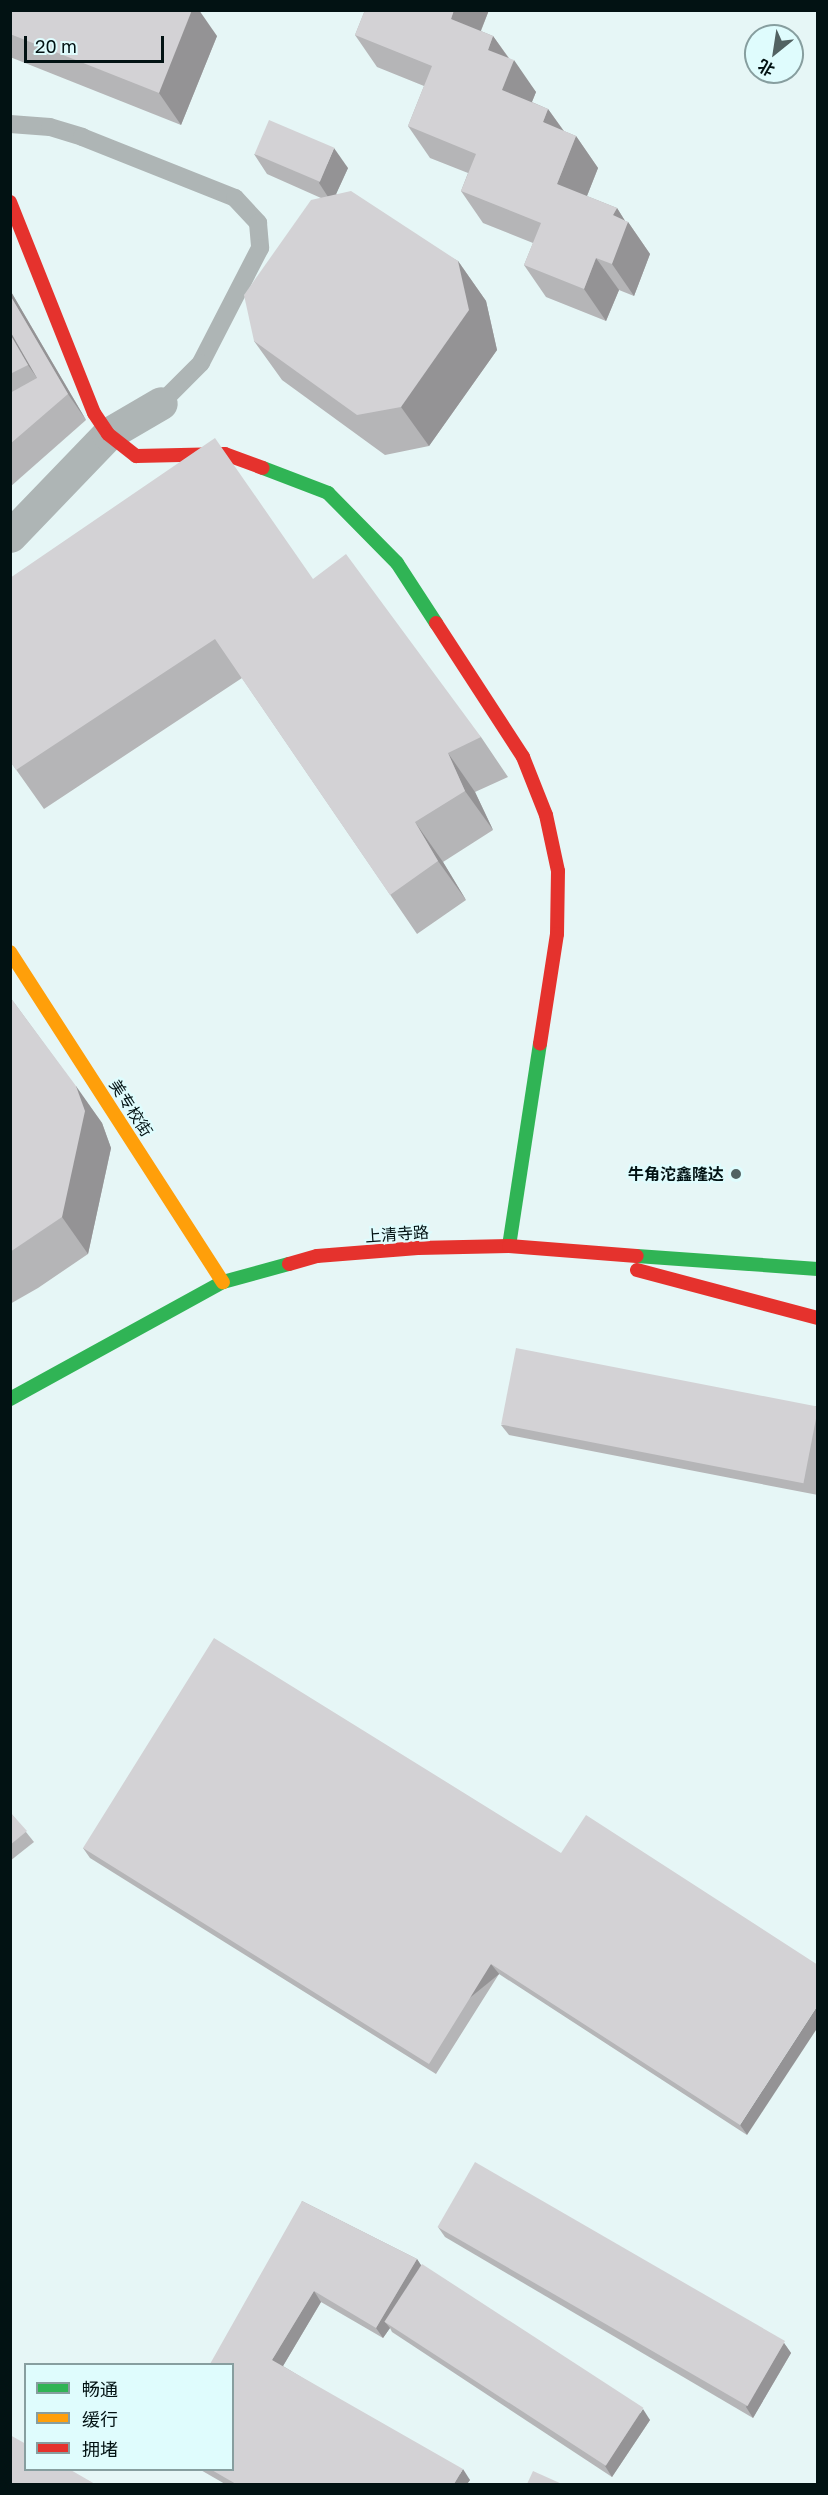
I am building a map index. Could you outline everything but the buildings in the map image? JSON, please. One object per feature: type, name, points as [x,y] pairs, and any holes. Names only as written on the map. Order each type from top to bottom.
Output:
[{"type":"street","points":[[10,202],[94,413],[108,434],[136,456],[225,454],[328,493],[397,562],[523,757],[546,815],[558,871],[557,934],[509,1246]]},
{"type":"street","points":[[10,536],[108,434],[162,403]]},
{"type":"street","name":"美专校街","points":[[10,952],[223,1282]]},
{"type":"street","name":"上清寺路","points":[[10,1399],[223,1282],[317,1256],[418,1248],[509,1246],[818,1269]]},
{"type":"street","points":[[569,1251],[818,1318]]},
{"type":"lane","points":[[10,124],[50,127],[82,137],[235,198],[258,223],[260,248],[201,363],[162,403]]},
{"type":"traffic: fast","points":[[263,468],[328,493],[397,563],[436,623]]},
{"type":"traffic: fast","points":[[509,1246],[540,1044]]},
{"type":"traffic: fast","points":[[637,1256],[818,1269]]},
{"type":"traffic: fast","points":[[10,1399],[223,1282],[289,1264]]},
{"type":"traffic: slow","points":[[10,952],[223,1282]]},
{"type":"traffic: jam","points":[[10,202],[94,413],[108,434],[136,456],[225,454],[263,468]]},
{"type":"traffic: jam","points":[[436,623],[523,757],[546,815],[558,871],[557,934],[540,1044]]},
{"type":"traffic: jam","points":[[289,1264],[317,1256],[418,1248],[509,1246],[637,1256]]},
{"type":"traffic: jam","points":[[637,1270],[818,1318]]},
{"type":"place","name":"牛角沱鑫隆达","points":[[736,1174]]}]
